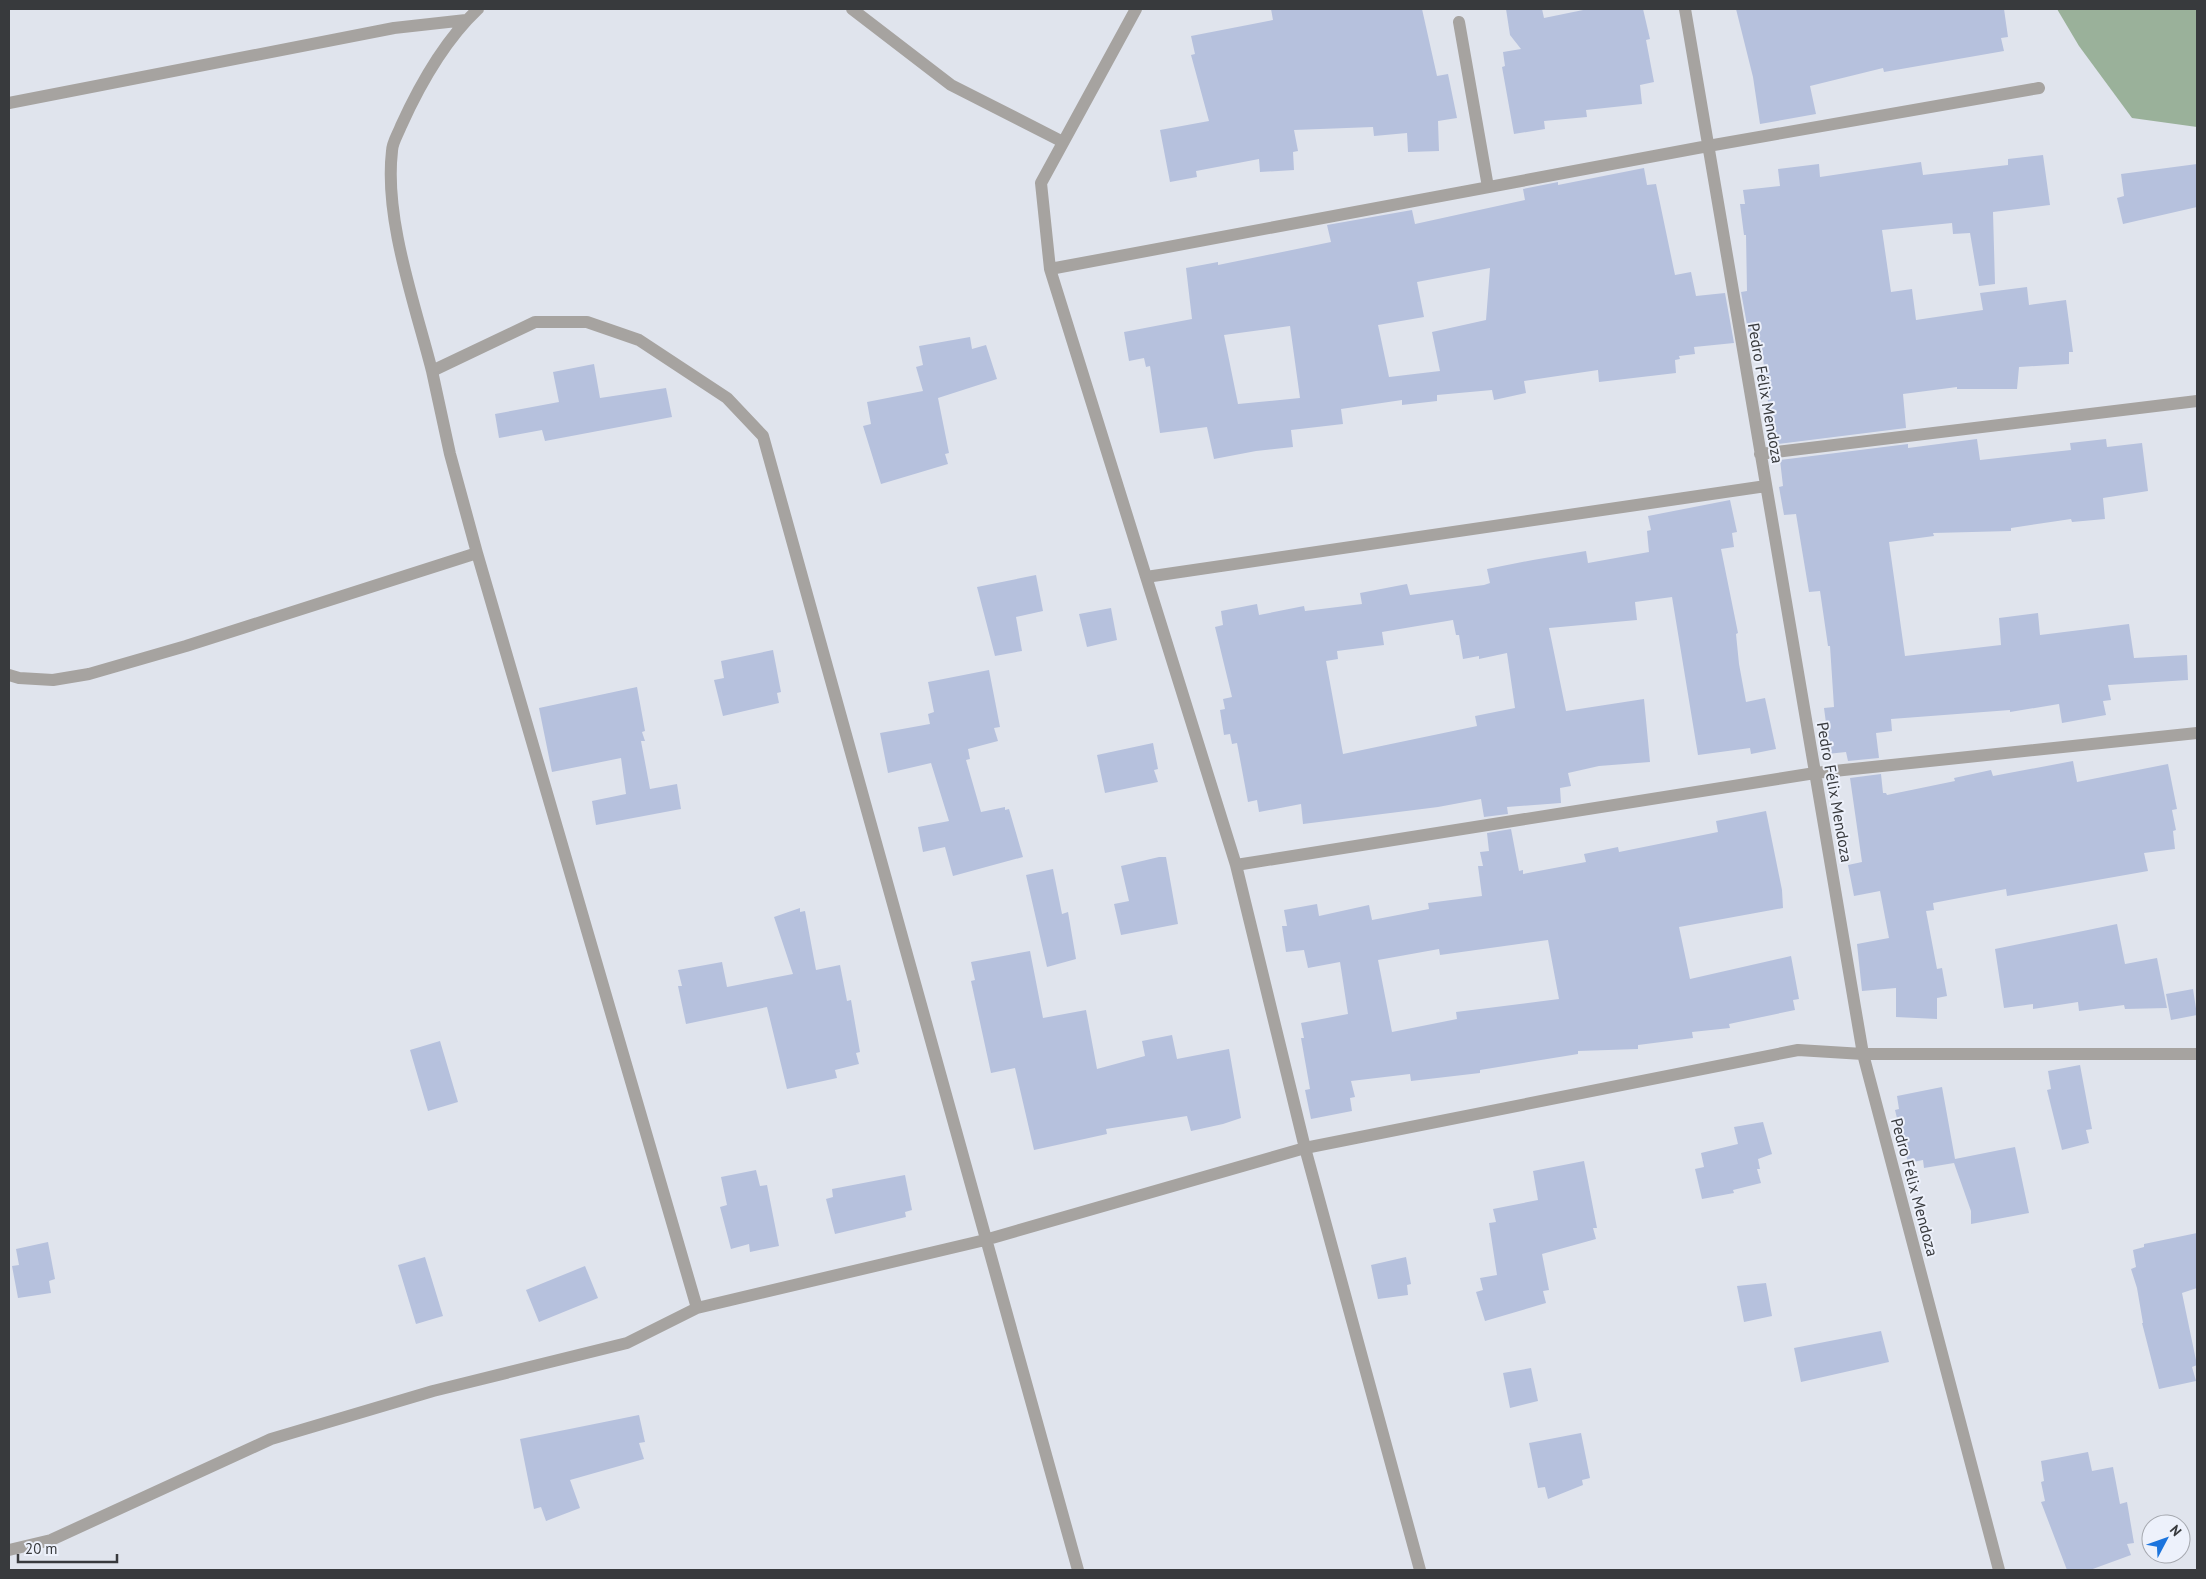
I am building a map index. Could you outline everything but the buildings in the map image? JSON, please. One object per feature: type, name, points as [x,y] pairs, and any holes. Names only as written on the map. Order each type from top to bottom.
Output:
[{"type":"street","points":[[478,9],[466,20],[418,86],[392,149],[391,190],[402,259],[432,370],[450,454],[477,553],[697,1308]]},
{"type":"street","points":[[852,9],[951,85],[1063,142]]},
{"type":"street","points":[[1136,9],[1041,183],[1050,269],[1236,865],[1305,1148],[1420,1570]]},
{"type":"street","name":"Pedro Félix Mendoza","points":[[1685,9],[1863,1054],[1999,1570]]},
{"type":"street","points":[[9,102],[394,28],[466,20]]},
{"type":"street","points":[[1458,22],[1488,187]]},
{"type":"street","points":[[1050,269],[1708,146],[2039,88]]},
{"type":"street","points":[[432,370],[535,322],[587,322],[639,340],[727,398],[763,436],[1078,1570]]},
{"type":"street","points":[[1760,454],[2197,401]]},
{"type":"street","points":[[1146,577],[1766,486]]},
{"type":"street","points":[[9,675],[19,678],[53,680],[90,674],[186,646],[477,553]]},
{"type":"street","points":[[1236,865],[1815,772],[2197,733]]},
{"type":"street","points":[[9,1550],[51,1540],[272,1439],[433,1391],[627,1344],[697,1308],[985,1240],[1305,1148],[1798,1050],[1863,1054],[2197,1054]]},
{"type":"green space","points":[[2057,9],[2197,9],[2197,127],[2132,118],[2079,46]]}]
